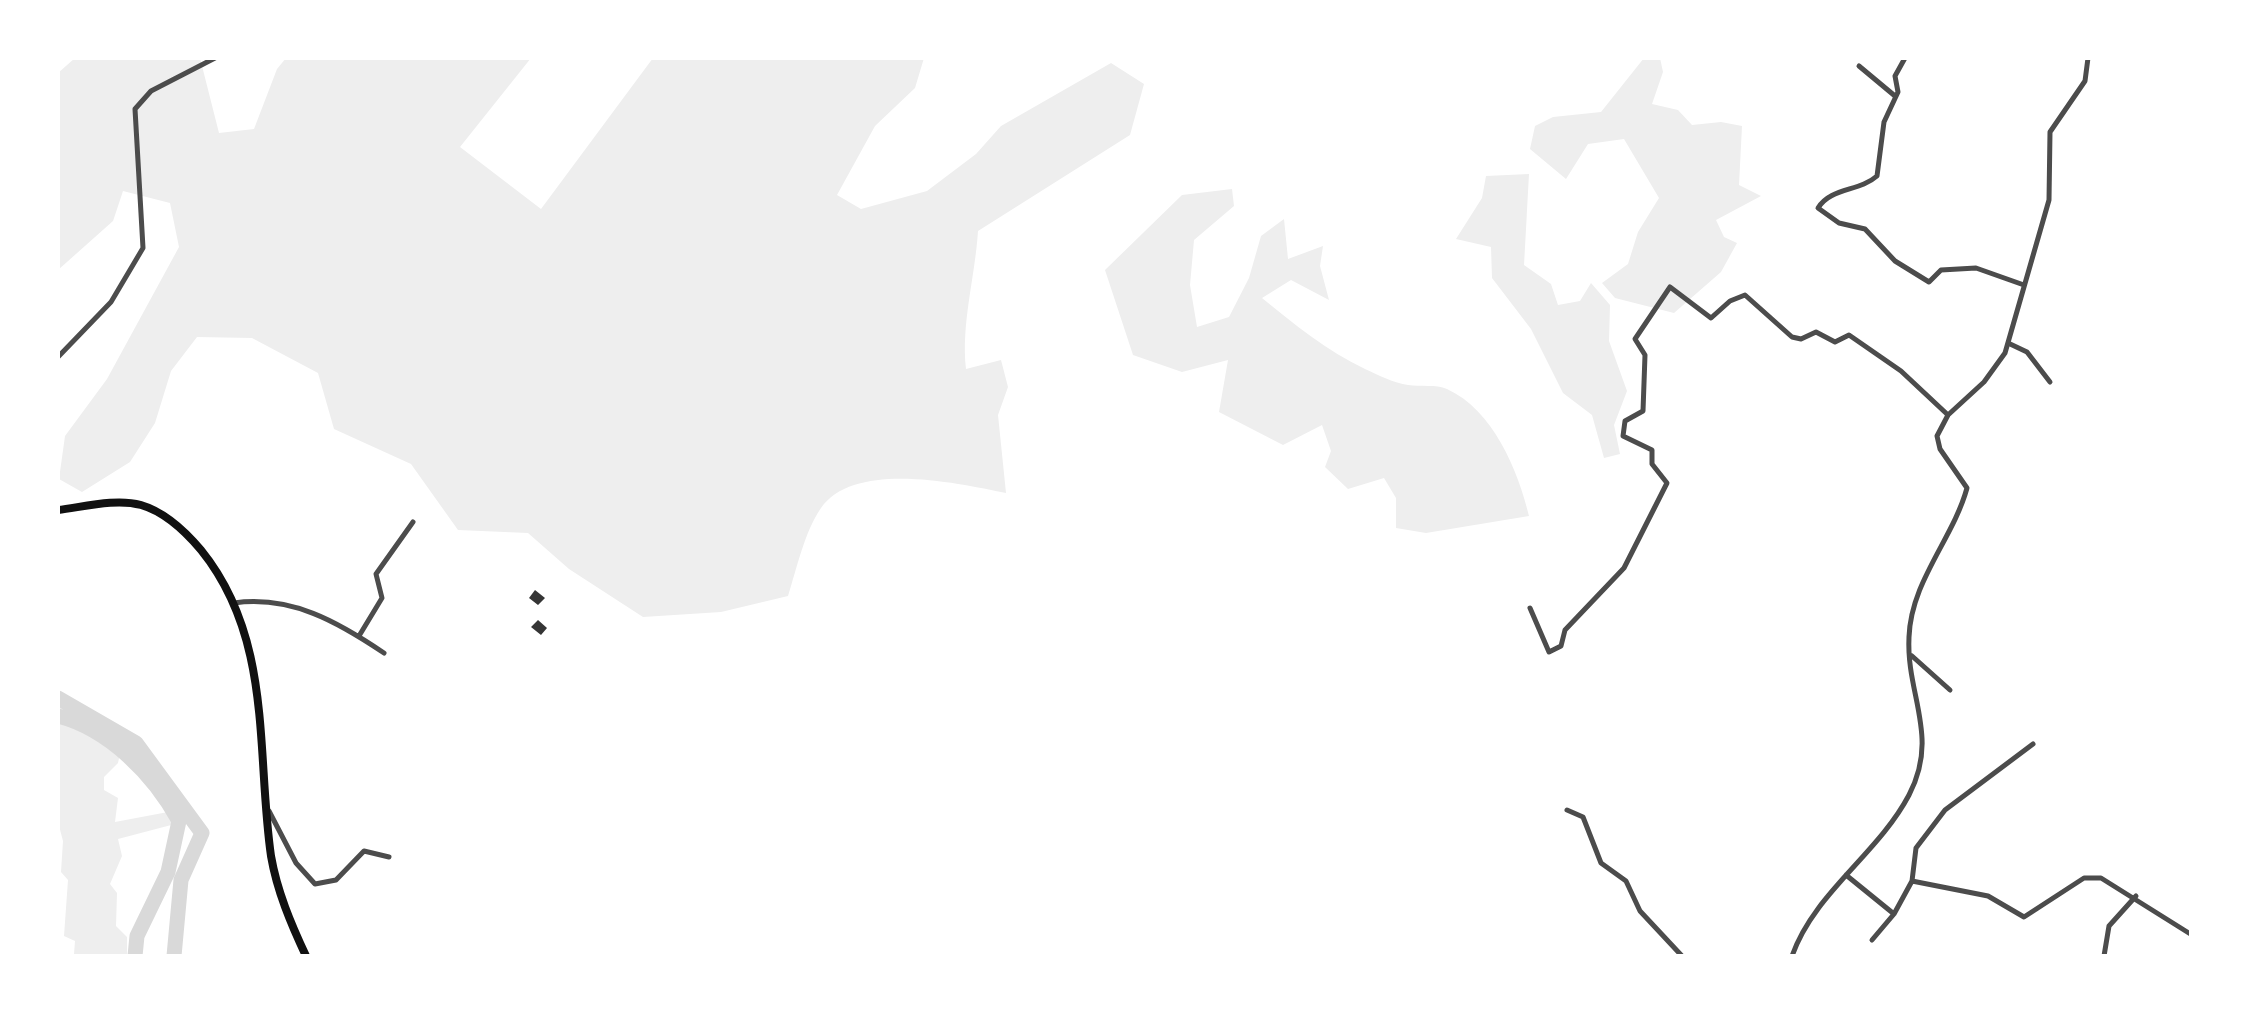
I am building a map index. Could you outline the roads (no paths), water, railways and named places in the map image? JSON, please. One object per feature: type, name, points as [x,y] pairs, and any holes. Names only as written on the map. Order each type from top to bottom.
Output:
[{"type":"main road","points":[[58,510],[124,503],[154,510],[195,544],[234,603],[249,644],[260,705],[280,894],[306,956]]},
{"type":"street","points":[[59,351],[111,302],[143,248],[136,109],[151,91],[215,58]]},
{"type":"street","points":[[1905,58],[1896,76],[1896,97],[1884,122],[1878,176],[1861,187],[1830,195],[1818,208],[1839,223],[1865,229],[1895,261],[1929,282],[1941,270],[1976,268],[2024,285]]},
{"type":"street","points":[[1792,956],[1807,923],[1908,796],[1915,778],[1924,724],[1910,654],[1912,613],[1923,580],[1966,493],[1964,480],[1940,450],[1938,436],[1948,415],[1998,368],[2008,343],[2049,200],[2050,132],[2085,80],[2088,58]]},
{"type":"street","points":[[1859,66],[1896,97]]},
{"type":"street","points":[[1530,608],[1548,652],[1562,646],[1564,631],[1624,568],[1667,483],[1652,464],[1652,450],[1624,436],[1625,421],[1643,411],[1645,355],[1635,339],[1670,288],[1711,318],[1730,301],[1745,295],[1792,337],[1801,339],[1814,332],[1835,342],[1850,335],[1901,371],[1948,415]]},
{"type":"street","points":[[2008,343],[2027,352],[2042,377],[2050,382]]},
{"type":"street","points":[[359,636],[382,598],[376,574],[412,522]]},
{"type":"street","points":[[234,603],[286,603],[359,636],[384,652]]},
{"type":"street","points":[[1910,654],[1950,690]]},
{"type":"street","points":[[1872,940],[1894,914],[1912,881],[1916,848],[1946,810],[2033,744]]},
{"type":"street","points":[[268,809],[296,862],[315,884],[336,880],[364,851],[390,857]]},
{"type":"street","points":[[1566,810],[1583,817],[1601,864],[1626,881],[1640,911],[1682,956]]},
{"type":"street","points":[[1846,876],[1894,914]]},
{"type":"street","points":[[1912,881],[1988,896],[2024,917],[2093,876],[2136,896],[2192,936]]},
{"type":"street","points":[[2104,956],[2109,926],[2136,896]]},
{"type":"waterway","points":[[58,698],[136,743],[202,833],[181,880],[174,956]]},
{"type":"waterway","points":[[58,716],[95,731],[128,756],[157,787],[179,821],[168,872],[137,936],[135,956]]}]
